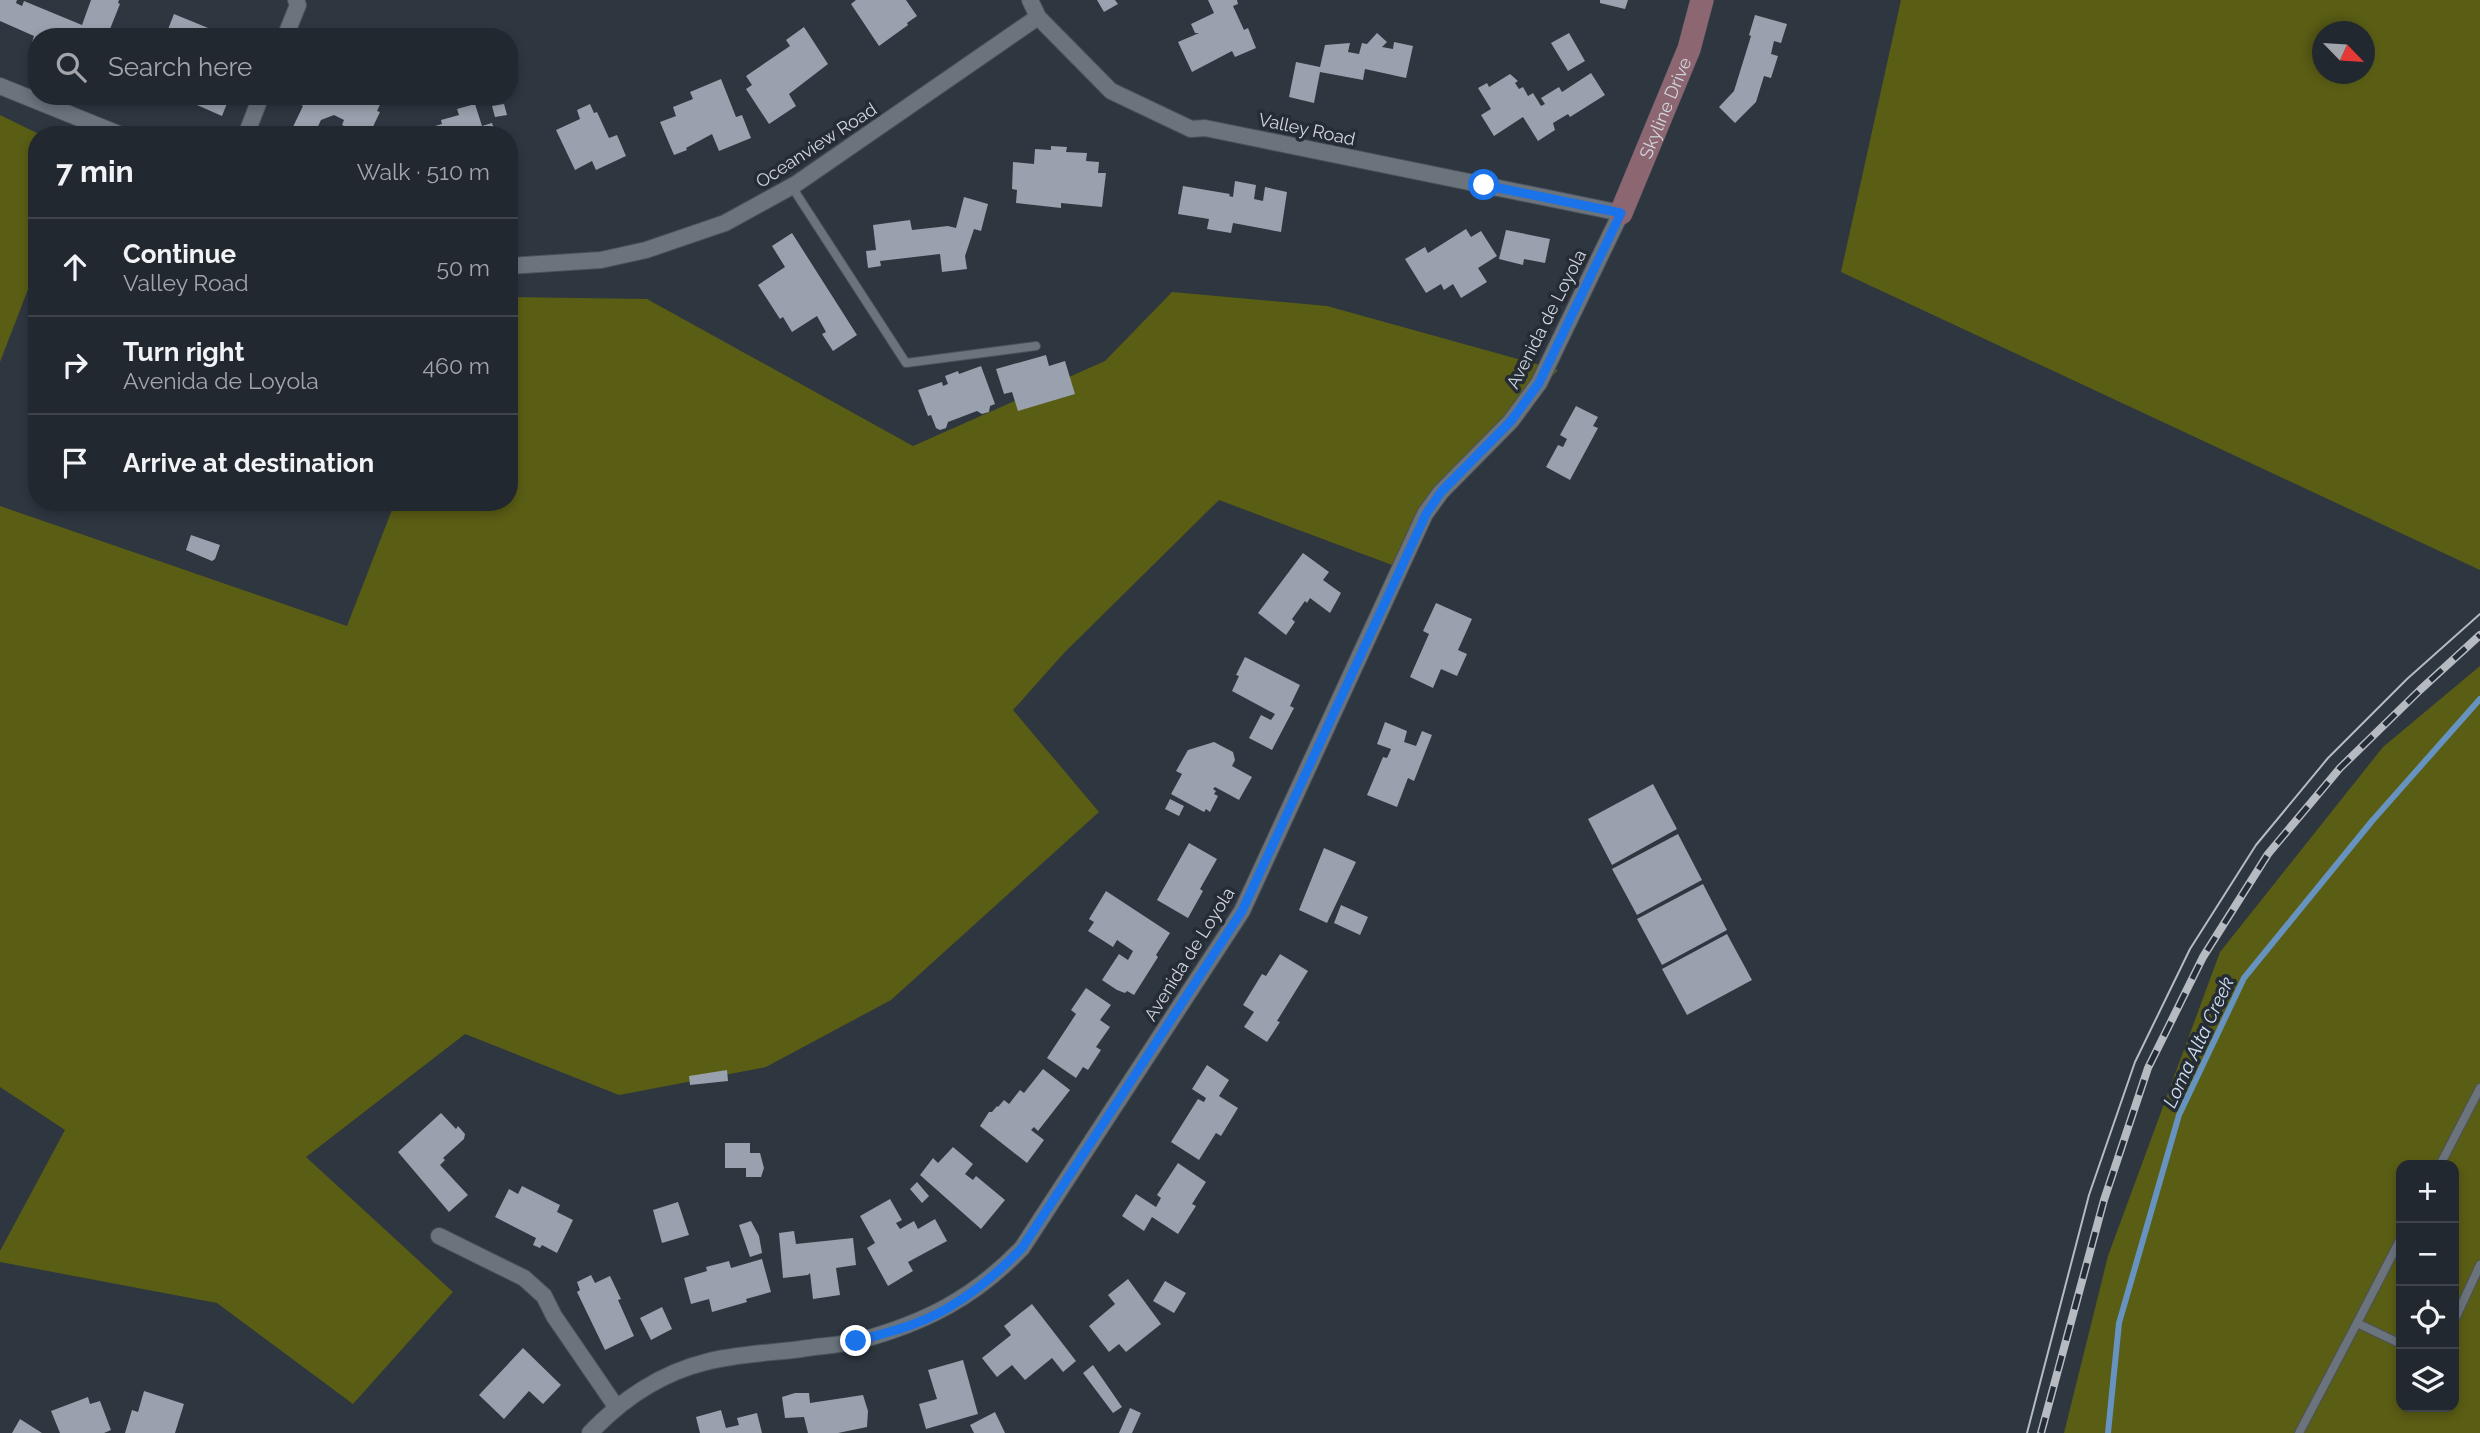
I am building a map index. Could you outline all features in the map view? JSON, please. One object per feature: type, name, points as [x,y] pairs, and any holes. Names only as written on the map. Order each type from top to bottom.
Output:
[{"type":"street","points":[[289,28],[298,5],[296,0]]},
{"type":"street","name":"Valley Road","points":[[1030,0],[1038,17],[1111,91],[1191,129],[1205,128],[1621,213]]},
{"type":"street","name":"Skyline Drive","points":[[1621,213],[1689,49],[1702,0]]},
{"type":"street","name":"Oceanview Road","points":[[518,265],[601,260],[646,250],[725,223],[792,187],[1038,17]]},
{"type":"street","points":[[0,86],[28,97]]},
{"type":"street","points":[[47,105],[99,126]]},
{"type":"street","points":[[249,126],[258,105]]},
{"type":"street","name":"Avenida de Loyola","points":[[590,1433],[617,1408],[657,1380],[706,1362],[856,1341],[915,1324],[948,1308],[1003,1268],[1022,1248],[1242,911],[1426,514],[1441,492],[1511,421],[1539,383],[1621,213]]},
{"type":"street","points":[[439,1236],[524,1278],[544,1296],[554,1316],[617,1408]]},
{"type":"lane","points":[[792,187],[906,363],[1036,346]]},
{"type":"lane","points":[[2443,1160],[2480,1088]]},
{"type":"lane","points":[[2299,1433],[2396,1248]]},
{"type":"lane","points":[[2459,1310],[2480,1265]]},
{"type":"lane","points":[[2357,1323],[2396,1342]]},
{"type":"shaded area","points":[[1901,0],[2480,0],[2480,570],[1841,272]]},
{"type":"shaded area","points":[[0,115],[28,129],[28,289],[0,362]]},
{"type":"shaded area","points":[[1172,292],[1327,306],[1558,370],[1441,492],[1400,568],[1219,500],[1064,653],[1013,710],[1099,812],[891,1000],[766,1067],[619,1095],[465,1034],[306,1157],[453,1292],[353,1404],[217,1303],[0,1262],[0,1251],[65,1130],[0,1087],[0,506],[347,626],[392,511],[518,511],[518,297],[647,299],[913,446],[1105,361]]},
{"type":"shaded area","points":[[2480,666],[2480,1433],[2064,1433],[2108,1256],[2220,952],[2383,747]]},
{"type":"building","points":[[0,0],[17,0],[16,3],[22,6],[24,1],[82,25],[91,0],[119,0],[120,4],[110,28],[28,28],[28,33],[0,21]]},
{"type":"building","points":[[856,0],[906,0],[917,16],[879,46],[851,4]]},
{"type":"building","points":[[1097,0],[1115,0],[1118,4],[1104,12]]},
{"type":"building","points":[[1208,0],[1237,0],[1238,4],[1233,6],[1244,30],[1248,28],[1256,48],[1235,57],[1232,51],[1192,72],[1178,42],[1199,33],[1195,33],[1191,24],[1214,13]]},
{"type":"building","points":[[1600,0],[1628,0],[1625,9],[1600,3]]},
{"type":"building","points":[[174,14],[208,28],[169,28]]},
{"type":"building","points":[[1755,15],[1787,24],[1781,43],[1774,41],[1771,54],[1778,56],[1771,78],[1764,76],[1756,102],[1735,123],[1719,107],[1734,91]]},
{"type":"building","points":[[804,27],[828,64],[789,94],[796,106],[769,124],[746,89],[752,85],[746,76],[790,46],[786,40]]},
{"type":"building","points":[[1377,33],[1387,42],[1382,47],[1393,49],[1394,42],[1413,46],[1406,78],[1365,69],[1363,80],[1320,72],[1314,103],[1289,97],[1296,62],[1320,67],[1325,45],[1350,43],[1348,52],[1359,54],[1362,43],[1367,44]]},
{"type":"building","points":[[1569,33],[1585,61],[1568,71],[1551,43]]},
{"type":"building","points":[[1591,73],[1605,95],[1570,117],[1568,114],[1553,123],[1555,130],[1538,141],[1523,117],[1494,136],[1481,115],[1491,109],[1478,88],[1487,83],[1489,87],[1510,74],[1518,81],[1515,83],[1519,89],[1523,87],[1528,96],[1533,93],[1541,106],[1545,104],[1541,98],[1559,87],[1562,92]]},
{"type":"building","points":[[721,79],[736,117],[742,115],[751,138],[719,151],[712,134],[674,155],[660,122],[676,116],[673,107],[693,99],[690,92]]},
{"type":"building","points":[[590,104],[594,113],[597,112],[609,138],[617,135],[626,156],[596,170],[592,161],[575,170],[556,130],[580,119],[577,110]]},
{"type":"building","points":[[197,105],[226,105],[222,116]]},
{"type":"building","points":[[301,105],[380,105],[377,111],[380,112],[373,126],[344,126],[344,120],[334,115],[321,120],[318,126],[293,126],[303,106]]},
{"type":"building","points":[[475,105],[482,126],[435,126],[442,124],[441,120],[459,115],[457,109]]},
{"type":"building","points":[[504,105],[507,115],[495,117],[492,106]]},
{"type":"building","points":[[1051,146],[1067,147],[1066,152],[1087,153],[1086,161],[1099,162],[1098,173],[1106,173],[1102,207],[1061,203],[1061,208],[1016,203],[1017,190],[1012,189],[1013,162],[1034,164],[1035,149],[1051,150]]},
{"type":"building","points":[[1235,181],[1256,185],[1254,199],[1263,201],[1265,187],[1287,192],[1281,232],[1233,223],[1231,233],[1207,229],[1209,219],[1178,214],[1183,186],[1230,194],[1229,196],[1233,197]]},
{"type":"building","points":[[964,197],[988,204],[981,231],[974,229],[965,256],[967,269],[942,272],[940,254],[880,261],[881,266],[868,268],[866,251],[876,250],[873,225],[910,220],[912,230],[948,226],[956,228]]},
{"type":"building","points":[[1466,229],[1471,237],[1481,231],[1497,256],[1478,268],[1487,282],[1461,298],[1453,284],[1444,290],[1441,284],[1426,293],[1405,259],[1425,247],[1428,253]]},
{"type":"building","points":[[1506,230],[1550,239],[1545,263],[1524,259],[1523,265],[1499,259]]},
{"type":"building","points":[[792,233],[857,335],[833,351],[822,334],[826,332],[817,316],[792,332],[783,317],[780,319],[758,285],[785,267],[772,246]]},
{"type":"building","points":[[1046,355],[1049,366],[1065,361],[1075,394],[1018,411],[1012,392],[1004,394],[996,369]]},
{"type":"building","points":[[981,366],[995,404],[990,406],[989,412],[982,414],[977,411],[948,422],[946,428],[936,428],[918,390],[942,382],[943,386],[948,384],[945,376]]},
{"type":"building","points":[[1576,406],[1598,417],[1593,426],[1598,428],[1570,480],[1546,467],[1558,445],[1563,447],[1567,439],[1560,435]]},
{"type":"building","points":[[191,535],[220,545],[215,559],[212,561],[186,550]]},
{"type":"building","points":[[1303,553],[1329,572],[1323,580],[1341,593],[1330,613],[1310,598],[1307,603],[1305,601],[1292,619],[1295,622],[1286,635],[1258,613]]},
{"type":"building","points":[[1436,603],[1472,619],[1458,650],[1467,654],[1457,676],[1441,669],[1433,688],[1410,677],[1429,634],[1423,631]]},
{"type":"building","points":[[1245,657],[1300,685],[1290,706],[1294,708],[1272,750],[1249,738],[1261,715],[1271,720],[1275,714],[1232,691]]},
{"type":"building","points":[[1385,722],[1407,731],[1404,742],[1416,746],[1422,731],[1432,735],[1414,781],[1408,778],[1397,807],[1367,795],[1383,757],[1387,758],[1391,749],[1377,744]]},
{"type":"building","points":[[1214,742],[1233,752],[1235,760],[1232,766],[1252,777],[1239,800],[1215,787],[1214,794],[1218,796],[1210,812],[1206,809],[1204,812],[1171,794],[1182,774],[1176,771],[1188,750]]},
{"type":"building","points":[[1653,784],[1677,829],[1612,865],[1588,819]]},
{"type":"building","points":[[1170,799],[1184,806],[1179,816],[1165,809]]},
{"type":"building","points":[[1678,834],[1702,880],[1637,915],[1612,869]]},
{"type":"building","points":[[1189,843],[1217,859],[1188,918],[1157,900]]},
{"type":"building","points":[[1324,848],[1356,862],[1327,923],[1299,910]]},
{"type":"building","points":[[1703,884],[1727,930],[1662,965],[1637,919]]},
{"type":"building","points":[[1106,891],[1170,933],[1134,995],[1117,990],[1102,980],[1119,954],[1128,960],[1133,951],[1117,940],[1113,947],[1088,931],[1094,922],[1089,919]]},
{"type":"building","points":[[1341,905],[1368,917],[1360,935],[1334,923]]},
{"type":"building","points":[[1727,934],[1752,980],[1687,1015],[1662,969]]},
{"type":"building","points":[[1280,954],[1308,971],[1267,1042],[1244,1027],[1254,1012],[1243,1005],[1262,974],[1266,976]]},
{"type":"building","points":[[1086,988],[1111,1005],[1100,1020],[1110,1027],[1096,1047],[1101,1050],[1088,1070],[1083,1067],[1076,1078],[1047,1058],[1076,1014],[1071,1010]]},
{"type":"building","points":[[1207,1065],[1229,1080],[1219,1096],[1238,1108],[1221,1136],[1216,1133],[1199,1160],[1171,1142],[1198,1099],[1204,1102],[1206,1098],[1192,1089]]},
{"type":"building","points":[[1043,1069],[1070,1090],[1038,1131],[1034,1127],[1031,1130],[1044,1140],[1027,1163],[980,1126],[989,1112],[1004,1100],[1009,1104],[1020,1090],[1024,1093]]},
{"type":"building","points":[[727,1070],[728,1081],[690,1085],[689,1076]]},
{"type":"building","points":[[441,1113],[456,1129],[458,1126],[465,1134],[464,1139],[443,1158],[445,1160],[440,1165],[468,1195],[449,1212],[398,1152]]},
{"type":"building","points":[[725,1143],[750,1143],[750,1153],[760,1153],[764,1168],[761,1177],[746,1177],[746,1168],[725,1168]]},
{"type":"building","points":[[953,1147],[973,1164],[965,1174],[973,1180],[976,1176],[1005,1200],[981,1229],[920,1175],[933,1158],[938,1163]]},
{"type":"building","points":[[1178,1163],[1206,1182],[1192,1204],[1196,1206],[1178,1234],[1152,1217],[1144,1231],[1122,1216],[1136,1194],[1156,1207],[1161,1198],[1157,1195]]},
{"type":"building","points":[[917,1182],[929,1196],[922,1203],[910,1189]]},
{"type":"building","points":[[522,1186],[560,1205],[557,1212],[573,1220],[557,1253],[542,1245],[540,1248],[533,1245],[536,1238],[495,1217],[509,1189],[518,1194]]},
{"type":"building","points":[[890,1199],[902,1220],[896,1223],[900,1229],[914,1221],[918,1229],[935,1219],[947,1241],[908,1262],[913,1271],[888,1286],[867,1248],[875,1243],[860,1216]]},
{"type":"building","points":[[678,1202],[689,1235],[662,1243],[653,1210]]},
{"type":"building","points":[[751,1221],[759,1236],[762,1253],[750,1257],[739,1225]]},
{"type":"building","points":[[794,1231],[796,1244],[853,1238],[856,1265],[836,1268],[840,1295],[813,1299],[810,1273],[783,1278],[779,1233]]},
{"type":"building","points":[[762,1259],[771,1292],[712,1312],[709,1299],[691,1304],[684,1278],[707,1271],[706,1267],[729,1261],[731,1268]]},
{"type":"building","points":[[591,1275],[595,1283],[610,1276],[634,1336],[605,1350],[577,1292],[580,1290],[577,1282]]},
{"type":"building","points":[[1128,1279],[1161,1324],[1126,1352],[1119,1344],[1109,1352],[1089,1326],[1115,1304],[1108,1295]]},
{"type":"building","points":[[1165,1281],[1186,1293],[1174,1313],[1153,1301]]},
{"type":"building","points":[[1032,1304],[1076,1361],[1063,1372],[1052,1358],[1025,1380],[1012,1365],[997,1377],[982,1358],[1011,1335],[1004,1326]]},
{"type":"building","points":[[662,1307],[672,1329],[651,1340],[640,1318]]},
{"type":"building","points":[[523,1348],[561,1385],[543,1404],[529,1391],[504,1419],[479,1395]]},
{"type":"building","points":[[963,1360],[978,1414],[926,1429],[919,1404],[937,1399],[928,1370]]},
{"type":"building","points":[[1093,1365],[1122,1407],[1113,1413],[1083,1373]]},
{"type":"building","points":[[144,1391],[184,1404],[175,1433],[125,1433],[132,1410],[138,1412]]},
{"type":"building","points":[[809,1393],[810,1403],[863,1395],[868,1411],[867,1427],[838,1433],[808,1433],[804,1417],[785,1418],[782,1397]]},
{"type":"building","points":[[88,1397],[90,1404],[100,1401],[111,1430],[104,1433],[60,1433],[51,1411]]},
{"type":"building","points":[[1130,1408],[1141,1413],[1132,1433],[1119,1433]]},
{"type":"building","points":[[721,1410],[726,1428],[739,1425],[737,1418],[757,1413],[762,1433],[700,1433],[696,1417]]},
{"type":"building","points":[[995,1412],[1005,1433],[974,1433],[970,1425]]},
{"type":"building","points":[[20,1419],[42,1433],[12,1433]]},
{"type":"waterway","name":"Loma Alta Creek","points":[[2108,1433],[2119,1323],[2179,1115],[2244,978],[2372,821],[2480,699]]},
{"type":"tram line","points":[[2027,1433],[2089,1195],[2135,1062],[2190,949],[2256,845],[2328,758],[2407,679],[2480,614]]},
{"type":"railway","points":[[2041,1433],[2104,1200],[2148,1068],[2203,957],[2268,854],[2340,768],[2480,635]]},
{"type":"route","points":[[856,1341],[915,1324],[948,1308],[1003,1268],[1022,1248],[1242,911],[1426,514],[1441,492],[1511,421],[1539,383],[1621,213],[1484,185]]}]
